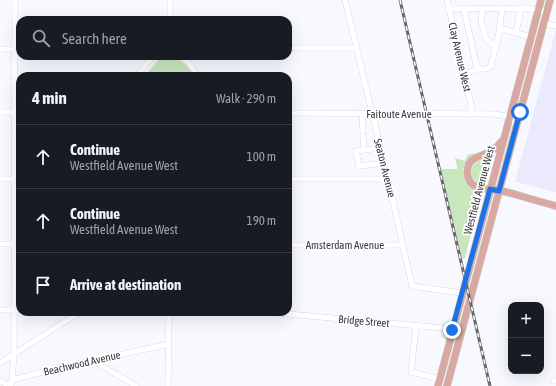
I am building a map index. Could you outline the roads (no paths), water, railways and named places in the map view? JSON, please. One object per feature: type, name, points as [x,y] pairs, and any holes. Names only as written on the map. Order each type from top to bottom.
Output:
[{"type":"main road","name":"Westfield Avenue West","points":[[439,382],[541,0]]},
{"type":"main road","name":"Westfield Avenue West","points":[[447,386],[550,0]]},
{"type":"main road","points":[[504,139],[492,152],[479,156],[473,160],[468,169],[469,180],[472,184],[480,188],[499,191],[556,206]]},
{"type":"street","points":[[15,0],[16,24]]},
{"type":"street","points":[[170,0],[170,16]]},
{"type":"street","name":"Seaton Avenue","points":[[344,0],[388,179],[412,286],[462,293]]},
{"type":"street","name":"Clay Avenue West","points":[[447,0],[471,105],[471,114]]},
{"type":"street","points":[[483,8],[481,21],[486,39],[495,46]]},
{"type":"street","points":[[463,74],[479,69],[486,69],[491,66],[500,28],[502,8]]},
{"type":"street","points":[[449,9],[521,8],[547,12]]},
{"type":"street","points":[[516,33],[521,8]]},
{"type":"street","points":[[464,9],[476,64],[479,69]]},
{"type":"street","points":[[544,23],[556,26]]},
{"type":"street","points":[[500,28],[531,37]]},
{"type":"street","points":[[292,48],[356,48]]},
{"type":"street","points":[[0,49],[16,49]]},
{"type":"street","points":[[17,60],[17,72]]},
{"type":"street","points":[[140,72],[150,60]]},
{"type":"street","points":[[185,60],[195,72]]},
{"type":"street","points":[[0,112],[16,112]]},
{"type":"street","name":"Faitoute Avenue","points":[[292,113],[494,114],[509,116]]},
{"type":"street","points":[[362,114],[364,150]]},
{"type":"street","points":[[509,116],[515,122],[516,126]]},
{"type":"street","points":[[380,148],[356,151],[359,166],[384,163]]},
{"type":"street","points":[[0,179],[16,179]]},
{"type":"street","points":[[292,179],[388,179]]},
{"type":"street","points":[[0,244],[16,244]]},
{"type":"street","name":"Amsterdam Avenue","points":[[292,245],[402,245]]},
{"type":"street","points":[[0,310],[16,310]]},
{"type":"street","name":"Bridge Street","points":[[292,314],[416,326],[462,332]]},
{"type":"street","points":[[0,381],[11,384],[17,316]]},
{"type":"street","points":[[0,363],[74,316]]},
{"type":"street","points":[[168,386],[169,316]]},
{"type":"street","points":[[416,326],[411,372],[439,382]]},
{"type":"street","name":"Beachwood Avenue","points":[[11,384],[92,360],[169,344]]},
{"type":"street","points":[[92,360],[136,386]]},
{"type":"railway","points":[[400,0],[490,386]]}]
